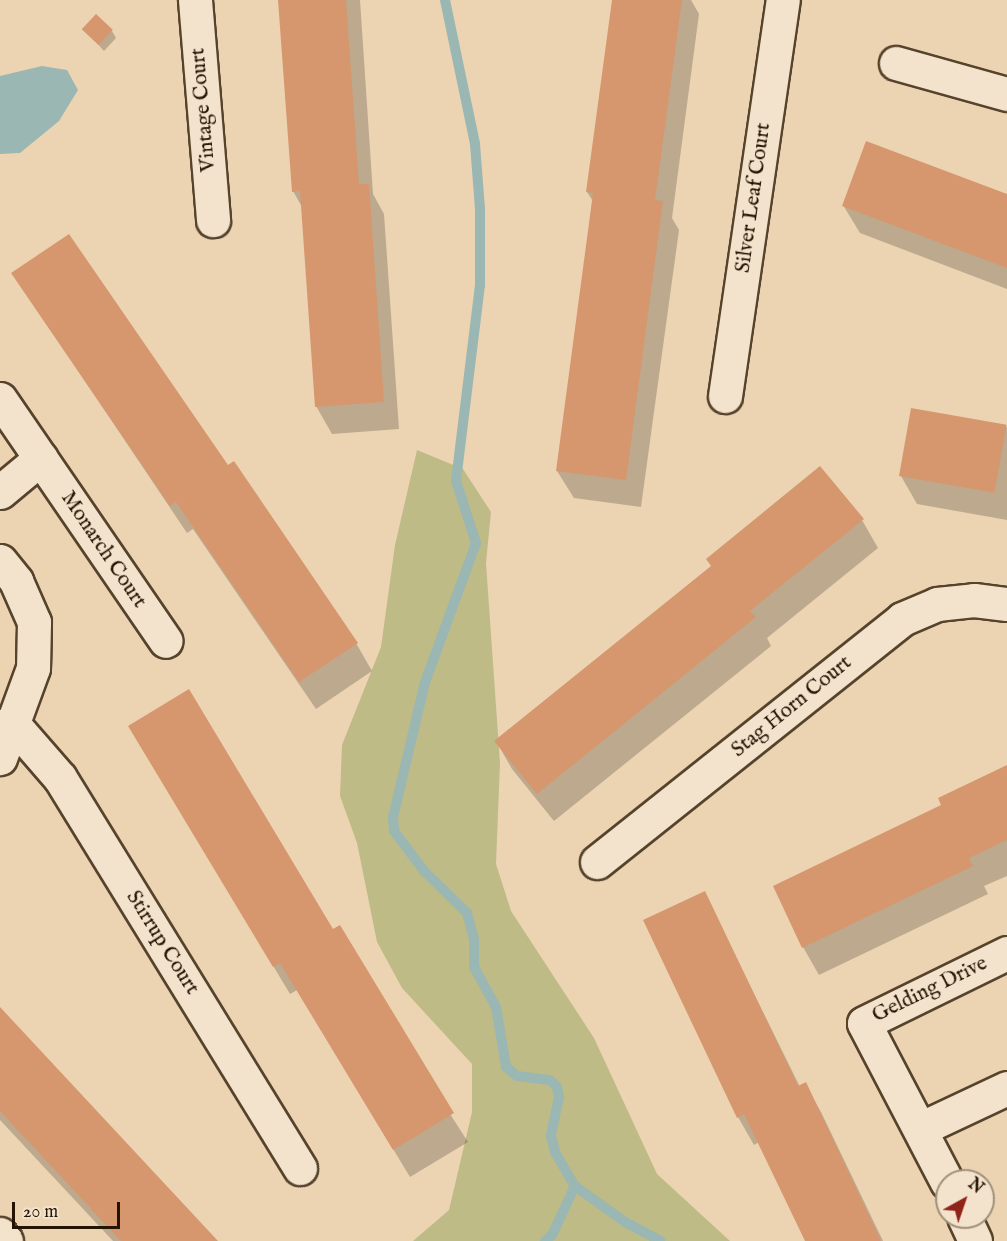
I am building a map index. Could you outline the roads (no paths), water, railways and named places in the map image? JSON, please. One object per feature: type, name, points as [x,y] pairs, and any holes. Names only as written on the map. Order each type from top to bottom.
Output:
[{"type":"street","name":"Vintage Court","points":[[195,0],[213,220]]},
{"type":"street","name":"Silver Leaf Court","points":[[725,396],[783,0]]},
{"type":"street","points":[[896,63],[1007,94]]},
{"type":"street","name":"Monarch Court","points":[[0,399],[166,641]]},
{"type":"street","points":[[0,492],[41,458]]},
{"type":"street","points":[[0,561],[16,581],[34,622],[33,668],[7,726],[0,758]]},
{"type":"street","name":"Stag Horn Court","points":[[597,862],[902,619],[936,604],[974,600],[1007,604]]},
{"type":"street","name":"Stirrup Court","points":[[7,726],[60,778],[300,1168]]},
{"type":"street","name":"Gelding Drive","points":[[941,1169],[922,1128],[864,1023],[1007,953]]},
{"type":"street","points":[[922,1128],[1007,1088]]},
{"type":"street","points":[[0,1234],[6,1241]]},
{"type":"water","points":[[42,66],[67,70],[78,90],[59,121],[20,153],[0,154],[0,76]]},
{"type":"waterway","points":[[445,0],[475,144],[480,209],[480,285],[456,481],[476,543],[425,682],[393,817],[394,831],[424,871],[467,913],[474,940],[474,967],[496,1007],[506,1067],[517,1076],[550,1080],[557,1087],[559,1097],[551,1136],[555,1152],[575,1186],[625,1222],[660,1241]]},
{"type":"waterway","points":[[545,1241],[552,1235],[575,1186]]}]
